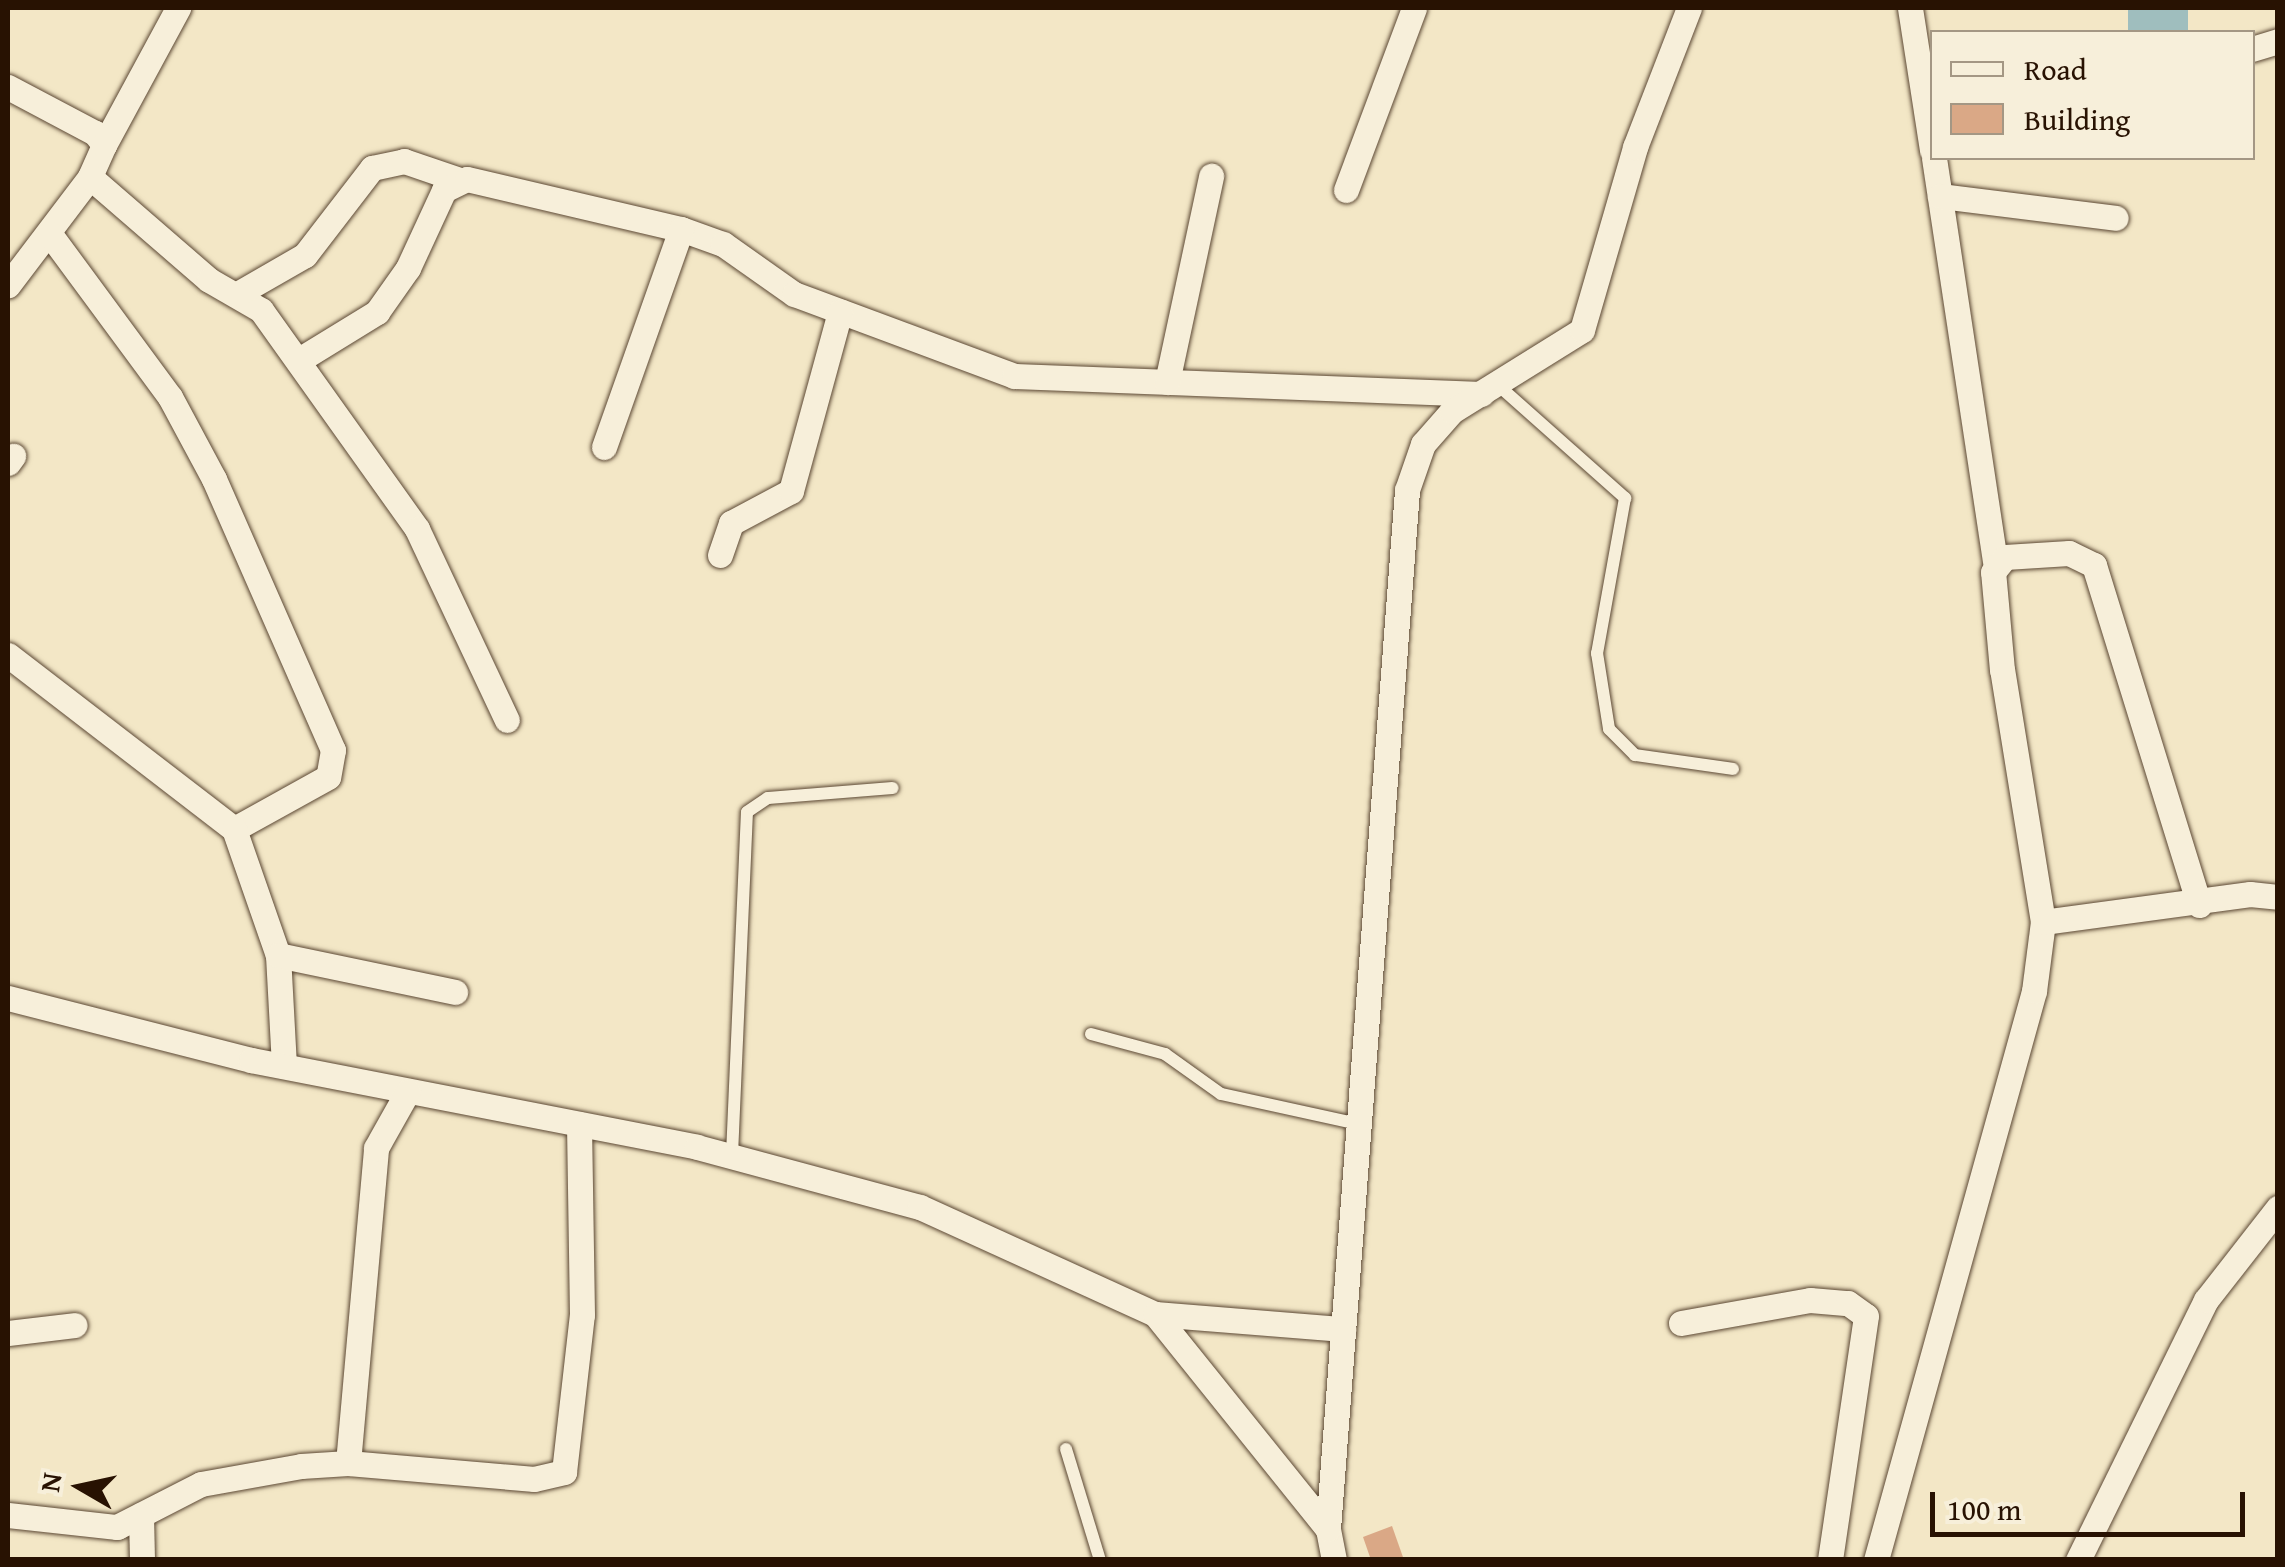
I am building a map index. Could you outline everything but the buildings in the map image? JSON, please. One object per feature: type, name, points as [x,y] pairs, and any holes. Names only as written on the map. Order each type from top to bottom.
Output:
[{"type":"street","points":[[8,285],[90,177],[178,8]]},
{"type":"street","points":[[1346,190],[1414,8]]},
{"type":"street","points":[[1334,1560],[1328,1529],[1407,490],[1423,444],[1452,411],[1582,330],[1636,147],[1689,8]]},
{"type":"street","points":[[1910,8],[1930,135]]},
{"type":"street","points":[[8,87],[95,132],[104,145]]},
{"type":"street","points":[[1876,1560],[2034,991],[2043,922],[2018,799],[1996,564],[1934,160]]},
{"type":"street","points":[[239,293],[305,255],[372,168],[404,161],[457,178],[680,228],[840,312],[1014,376],[1491,390]]},
{"type":"street","points":[[1167,382],[1211,176]]},
{"type":"street","points":[[90,177],[209,280],[239,293],[299,360],[417,529],[507,720]]},
{"type":"street","points":[[299,360],[362,326],[391,296],[457,178]]},
{"type":"street","points":[[1940,196],[2116,218]]},
{"type":"street","points":[[604,447],[680,228]]},
{"type":"street","points":[[49,232],[179,414],[334,750],[328,777],[234,829]]},
{"type":"street","points":[[720,555],[731,524],[791,491],[840,312]]},
{"type":"street","points":[[1996,564],[2069,552],[2094,565],[2199,905]]},
{"type":"street","points":[[8,655],[234,829],[278,955],[284,1066]]},
{"type":"street","points":[[2043,922],[2199,905],[2250,894],[2278,898]]},
{"type":"street","points":[[278,955],[455,992]]},
{"type":"street","points":[[8,998],[284,1066],[732,1155],[920,1208],[1155,1314],[1343,1330]]},
{"type":"street","points":[[348,1462],[376,1148],[408,1090]]},
{"type":"street","points":[[8,1515],[118,1527],[224,1477],[348,1462],[482,1477],[564,1472],[579,1370],[578,1124]]},
{"type":"street","points":[[2078,1560],[2206,1300],[2278,1208]]},
{"type":"street","points":[[1681,1323],[1833,1299],[1866,1316],[1830,1560]]},
{"type":"street","points":[[1155,1314],[1328,1529]]},
{"type":"street","points":[[8,1333],[75,1325]]},
{"type":"street","points":[[141,1514],[142,1560]]},
{"type":"lane","points":[[1491,390],[1625,498],[1597,653],[1608,730],[1635,755],[1733,769]]},
{"type":"lane","points":[[732,1155],[748,812],[768,798],[893,788]]},
{"type":"lane","points":[[1091,1034],[1165,1054],[1221,1094],[1358,1124]]},
{"type":"lane","points":[[1066,1449],[1100,1560]]},
{"type":"water","points":[[2128,8],[2188,8],[2188,30],[2128,30]]}]
